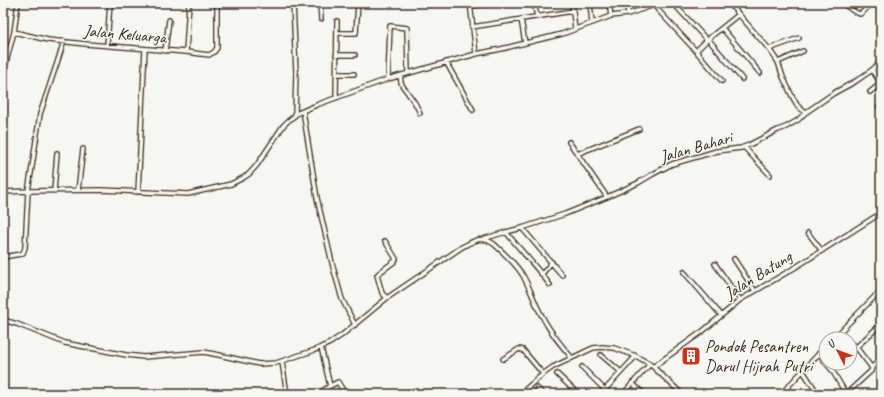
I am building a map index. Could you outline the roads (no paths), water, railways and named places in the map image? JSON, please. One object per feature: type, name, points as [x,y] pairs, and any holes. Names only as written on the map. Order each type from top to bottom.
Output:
[{"type":"street","points":[[3,74],[14,32],[18,3]]},
{"type":"street","points":[[107,45],[110,3]]},
{"type":"street","points":[[186,52],[189,3]]},
{"type":"street","name":"Jalan Keluarga","points":[[14,32],[48,40],[209,55],[217,48],[217,3]]},
{"type":"street","points":[[293,3],[296,64],[295,116]]},
{"type":"street","points":[[320,3],[321,19]]},
{"type":"street","points":[[337,33],[356,33],[358,3]]},
{"type":"street","points":[[476,54],[470,5],[495,3]]},
{"type":"street","points":[[534,3],[537,16]]},
{"type":"street","points":[[572,3],[575,30]]},
{"type":"street","points":[[590,3],[592,23]]},
{"type":"street","points":[[609,3],[611,16]]},
{"type":"street","points":[[627,3],[628,14]]},
{"type":"street","points":[[3,192],[116,190],[188,194],[231,184],[243,178],[253,170],[283,126],[295,116],[318,104],[408,73],[476,54],[562,34],[611,16],[628,14],[660,3]]},
{"type":"street","points":[[673,3],[708,39],[742,79]]},
{"type":"street","points":[[728,3],[769,49],[778,62],[783,77],[797,105],[805,113]]},
{"type":"street","points":[[844,4],[860,14],[872,3]]},
{"type":"street","points":[[657,9],[722,80]]},
{"type":"street","points":[[472,27],[573,10]]},
{"type":"street","points":[[696,51],[708,39],[738,15]]},
{"type":"street","points":[[522,19],[525,43]]},
{"type":"street","points":[[165,50],[169,20]]},
{"type":"street","points":[[336,98],[337,21]]},
{"type":"street","points":[[388,79],[390,26],[407,28],[408,73]]},
{"type":"street","points":[[722,28],[760,73]]},
{"type":"street","points":[[769,49],[799,38]]},
{"type":"street","points":[[3,257],[23,253],[26,244],[28,191],[40,114],[64,41]]},
{"type":"street","points":[[138,192],[145,49]]},
{"type":"street","points":[[778,62],[803,52]]},
{"type":"street","points":[[336,55],[356,54]]},
{"type":"street","name":"Jalan Bahari","points":[[3,320],[18,324],[65,343],[126,355],[144,357],[204,352],[259,364],[282,362],[321,347],[342,335],[387,298],[462,247],[475,240],[522,228],[565,214],[638,183],[672,164],[717,151],[744,147],[798,120],[805,113],[834,93],[872,70],[881,61]]},
{"type":"street","points":[[446,62],[473,110]]},
{"type":"street","points":[[870,92],[881,84],[872,70]]},
{"type":"street","points":[[336,74],[354,74]]},
{"type":"street","points":[[400,76],[402,85],[412,98],[420,113]]},
{"type":"street","points":[[303,111],[317,198],[333,267],[342,300],[355,324]]},
{"type":"street","points":[[577,154],[639,129]]},
{"type":"street","points":[[569,142],[607,197]]},
{"type":"street","points":[[744,147],[770,175]]},
{"type":"street","points":[[78,190],[83,149]]},
{"type":"street","points":[[54,191],[57,153]]},
{"type":"street","name":"Jalan Batung","points":[[623,394],[651,365],[703,331],[740,300],[822,251],[881,213]]},
{"type":"street","points":[[522,228],[562,275]]},
{"type":"street","points":[[506,232],[550,285]]},
{"type":"street","points":[[808,233],[822,251]]},
{"type":"street","points":[[482,239],[494,244],[518,269],[529,287],[548,327],[558,342],[572,358]]},
{"type":"street","points":[[386,241],[396,259],[377,274],[382,293],[387,298]]},
{"type":"street","points":[[734,259],[755,291]]},
{"type":"street","points":[[542,274],[552,262]]},
{"type":"street","points":[[715,264],[740,300]]},
{"type":"street","points":[[684,272],[721,315]]},
{"type":"street","points":[[841,331],[881,290]]},
{"type":"street","points":[[858,345],[880,326],[881,318]]},
{"type":"street","points":[[321,347],[330,386]]},
{"type":"street","points":[[520,394],[552,367],[593,348],[602,347],[614,348],[636,356],[651,365],[680,393]]},
{"type":"street","points":[[503,359],[519,349],[523,350],[543,374]]},
{"type":"street","points":[[858,350],[872,367]]},
{"type":"street","points":[[781,394],[818,353]]},
{"type":"street","points":[[602,355],[621,372]]},
{"type":"street","points":[[601,394],[636,356]]},
{"type":"street","points":[[833,371],[846,394],[871,371],[872,367],[881,359]]},
{"type":"street","points":[[282,362],[287,394]]},
{"type":"street","points":[[582,367],[605,390]]},
{"type":"street","points":[[803,371],[818,394]]},
{"type":"street","points":[[557,374],[578,394]]},
{"type":"street","points":[[322,394],[322,390],[336,382],[338,382],[345,394]]},
{"type":"street","points":[[632,383],[644,394]]},
{"type":"street","points":[[874,394],[881,387]]},
{"type":"street","points":[[537,388],[543,394]]},
{"type":"place","name":"Pondok Pesantren Darul Hijrah Putri","points":[[691,356]]}]
